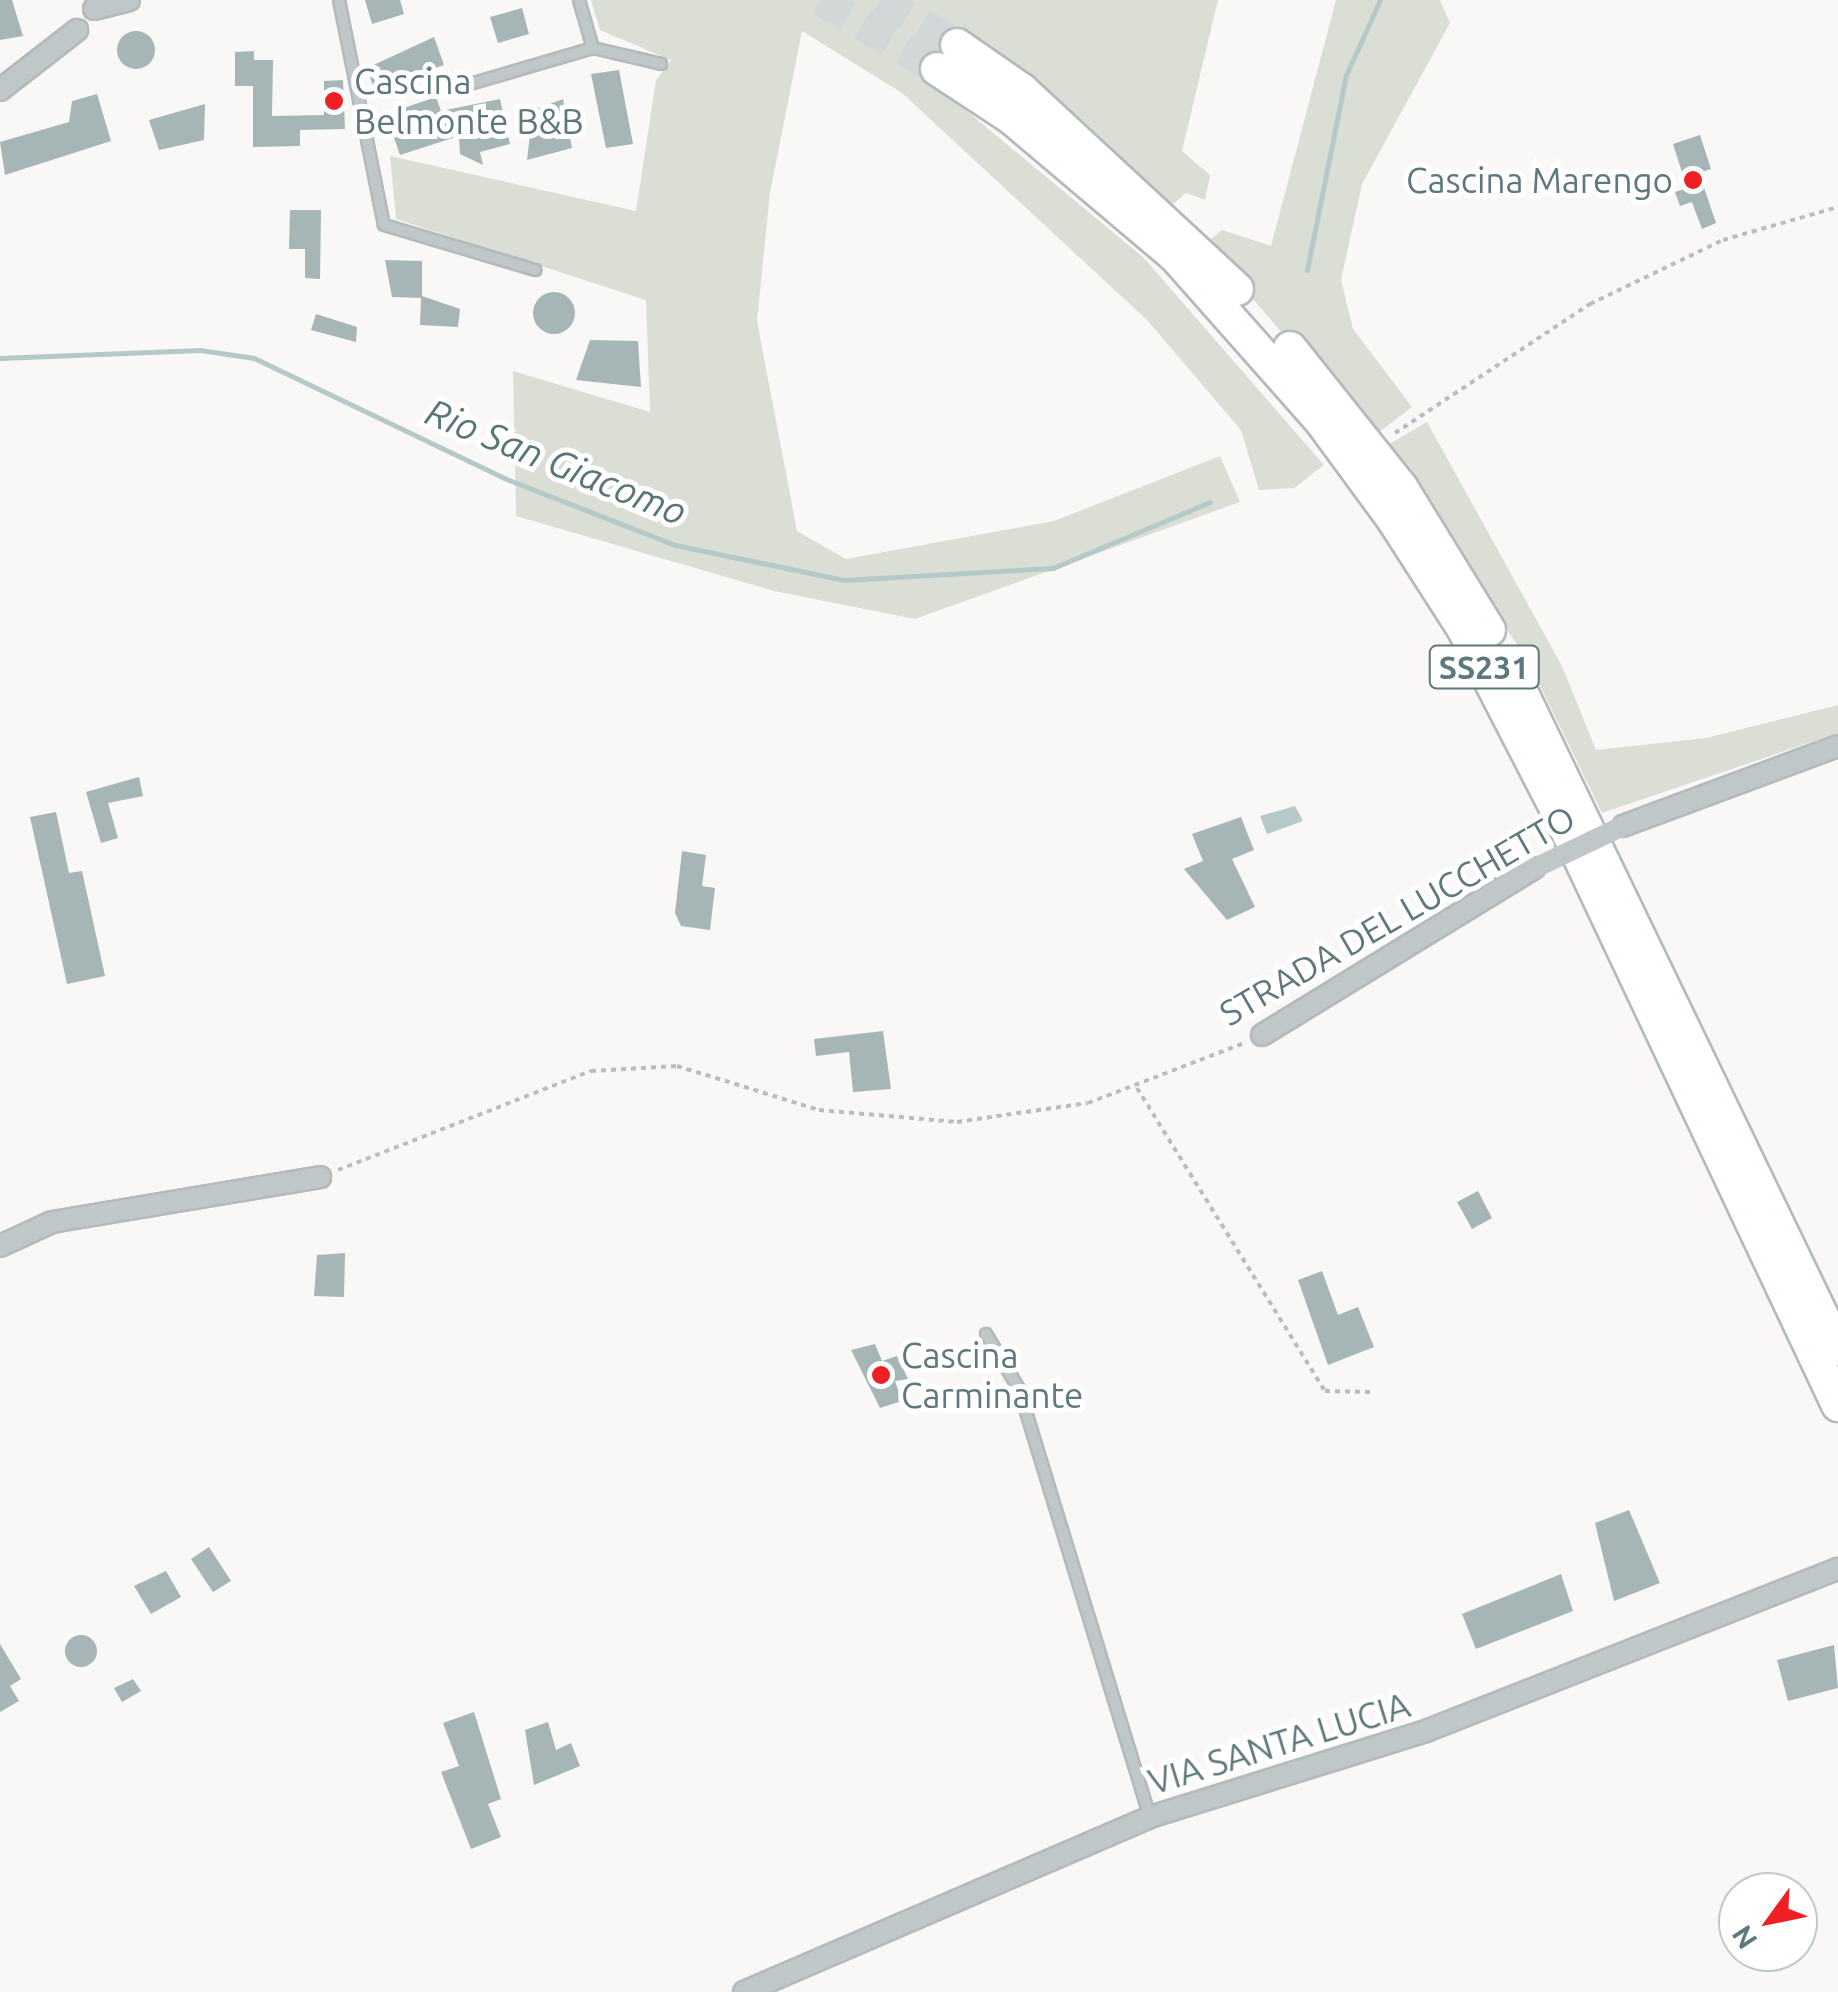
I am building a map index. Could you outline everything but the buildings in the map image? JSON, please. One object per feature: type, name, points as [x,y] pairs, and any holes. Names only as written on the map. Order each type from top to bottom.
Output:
[{"type":"highway","name":"SS231","points":[[1838,1349],[1582,806],[1401,487],[1192,242],[947,57],[1013,119],[1175,256],[1322,421],[1393,519],[1464,628],[1562,820],[1838,1405]]},
{"type":"street","points":[[94,10],[129,0]]},
{"type":"street","points":[[0,90],[76,30]]},
{"type":"street","name":"STRADA DEL LUCCHETTO","points":[[1262,1035],[1535,868],[1623,826],[1838,746]]},
{"type":"street","points":[[0,1246],[52,1222],[320,1177]]},
{"type":"street","name":"VIA SANTA LUCIA","points":[[744,1992],[1150,1817],[1426,1731],[1838,1568]]},
{"type":"lane","points":[[339,0],[384,225],[535,270]]},
{"type":"lane","points":[[579,0],[593,48]]},
{"type":"lane","points":[[453,88],[593,48],[660,64]]},
{"type":"lane","points":[[986,1334],[1019,1390],[1150,1817]]},
{"type":"path","points":[[1395,432],[1605,297],[1723,240],[1838,207]]},
{"type":"path","name":"STRADA DEL LUCCHETTO","points":[[320,1177],[538,1087],[632,1066],[677,1066],[819,1110],[957,1122],[1021,1117],[1136,1087],[1262,1035]]},
{"type":"path","points":[[1136,1087],[1325,1391],[1372,1392]]},
{"type":"shaded area","points":[[591,0],[1218,0],[1182,151],[1210,175],[1205,200],[1186,193],[1172,205],[1079,117],[959,30],[927,78],[1144,258],[1324,465],[1294,488],[1259,490],[1241,430],[1147,320],[902,93],[802,31],[770,193],[757,321],[797,531],[846,559],[1054,521],[1220,456],[1240,502],[915,619],[774,591],[516,516],[513,371],[650,412],[646,300],[396,219],[390,156],[636,211],[656,80],[671,60],[600,30]]},
{"type":"shaded area","points":[[1336,0],[1440,0],[1450,23],[1362,184],[1341,280],[1353,329],[1412,407],[1373,437],[1205,244],[1222,230],[1271,246]]},
{"type":"shaded area","points":[[1427,422],[1562,666],[1596,750],[1706,738],[1838,705],[1838,733],[1602,813],[1527,659],[1384,447]]},
{"type":"shaded area","points":[[1295,806],[1303,821],[1267,834],[1260,816]]},
{"type":"waterway","name":"Rio San Giacomo","points":[[1307,270],[1346,75],[1380,0]]},
{"type":"waterway","name":"Rio San Giacomo","points":[[0,358],[200,350],[254,358],[504,478],[675,545],[844,580],[1053,568],[1210,502]]},
{"type":"tunnel","points":[[821,0],[937,69]]},
{"type":"tunnel","points":[[880,0],[957,45]]},
{"type":"place","name":"Cascina Belmonte B&B","points":[[334,101]]},
{"type":"place","name":"Cascina Marengo","points":[[1693,180]]},
{"type":"place","name":"Cascina Carminante","points":[[881,1375]]}]
